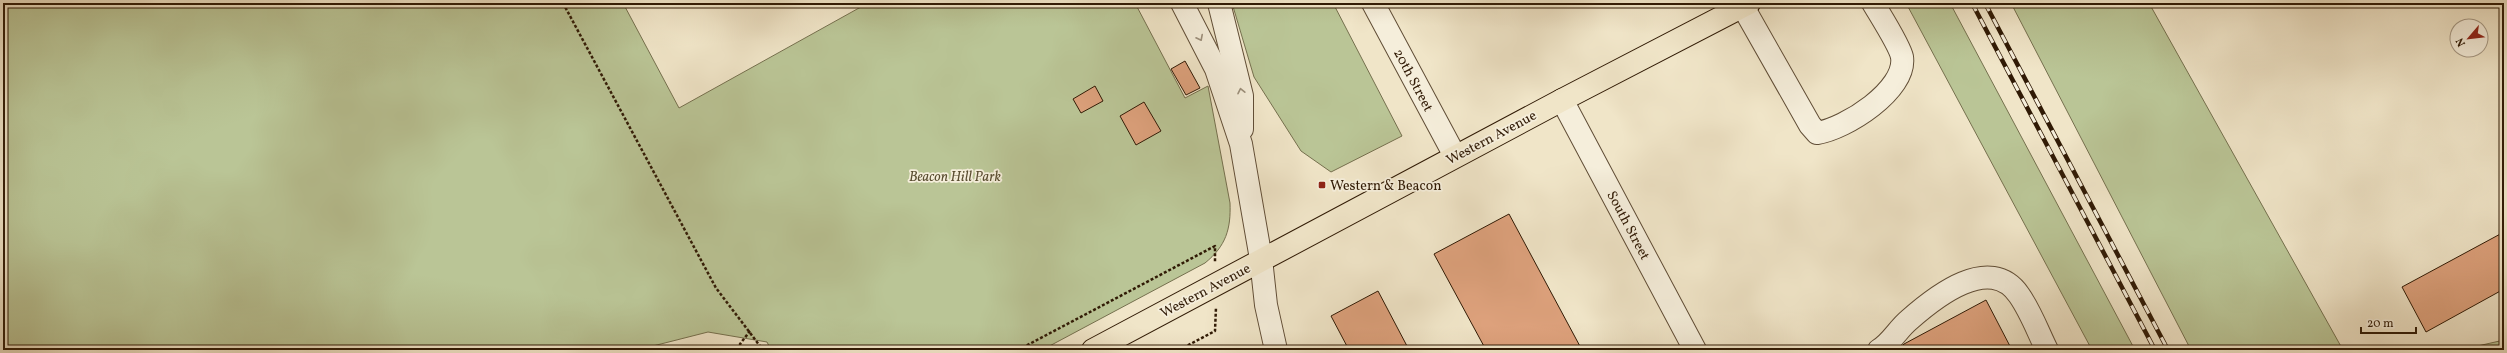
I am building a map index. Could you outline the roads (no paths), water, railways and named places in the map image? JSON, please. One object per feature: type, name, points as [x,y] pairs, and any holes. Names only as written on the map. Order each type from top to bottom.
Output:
[{"type":"main road","name":"Western Avenue","points":[[1093,350],[1455,156],[1745,4]]},
{"type":"street","points":[[1182,3],[1216,68],[1241,144],[1261,259],[1266,305],[1276,350]]},
{"type":"street","points":[[1219,3],[1242,96],[1241,144]]},
{"type":"street","name":"20th Street","points":[[1373,3],[1455,156]]},
{"type":"street","points":[[1745,4],[1810,125],[1817,133],[1827,132],[1875,105],[1901,72],[1902,56],[1873,3]]},
{"type":"street","name":"South Street","points":[[1562,100],[1696,350]]},
{"type":"street","points":[[1879,350],[1908,320],[1943,293],[1975,278],[1993,278],[2008,284],[2019,295],[2047,350]]},
{"type":"railway","points":[[1972,3],[2155,350]]},
{"type":"railway","points":[[1985,3],[2168,350]]},
{"type":"place","name":"Western & Beacon","points":[[1322,185]]},
{"type":"park label","name":"Beacon Hill Park","points":[[955,176]]}]
